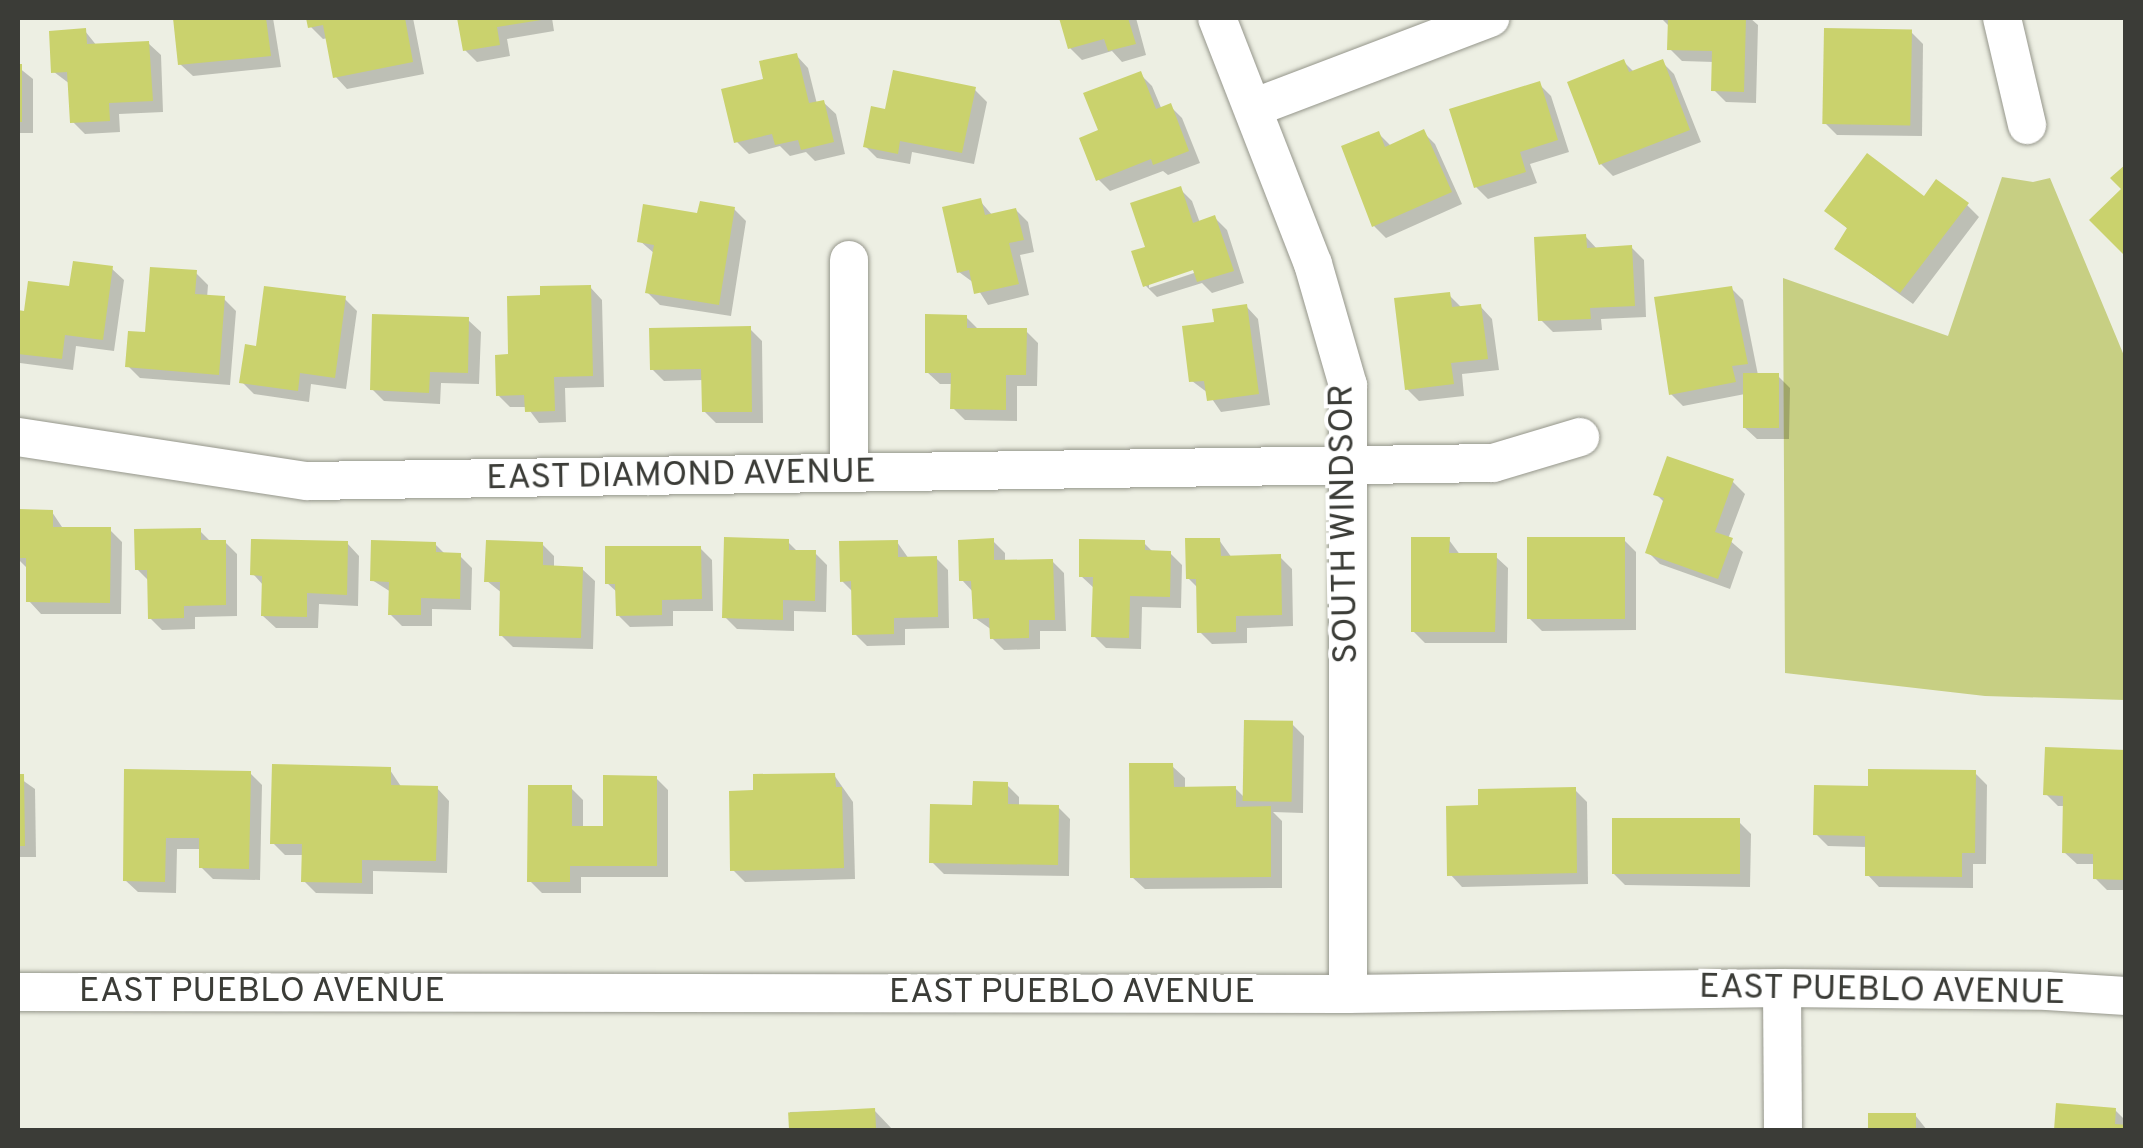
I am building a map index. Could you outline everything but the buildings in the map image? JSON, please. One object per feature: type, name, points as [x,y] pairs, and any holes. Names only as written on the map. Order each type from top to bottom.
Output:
[{"type":"street","name":"SOUTH WINDSOR","points":[[1217,18],[1314,264],[1348,385],[1348,994]]},
{"type":"street","points":[[1253,108],[1490,18]]},
{"type":"street","points":[[2002,18],[2027,124]]},
{"type":"street","points":[[849,260],[849,473]]},
{"type":"street","name":"EAST DIAMOND AVENUE","points":[[18,438],[308,480],[1494,464],[1580,437]]},
{"type":"street","points":[[1782,988],[1783,1130]]},
{"type":"street","name":"EAST PUEBLO AVENUE","points":[[18,992],[1348,994],[1782,988],[2046,991],[2126,996]]},
{"type":"green space","points":[[2002,177],[2033,182],[2050,178],[2125,358],[2125,700],[1985,696],[1785,673],[1783,278],[1948,336]]}]
